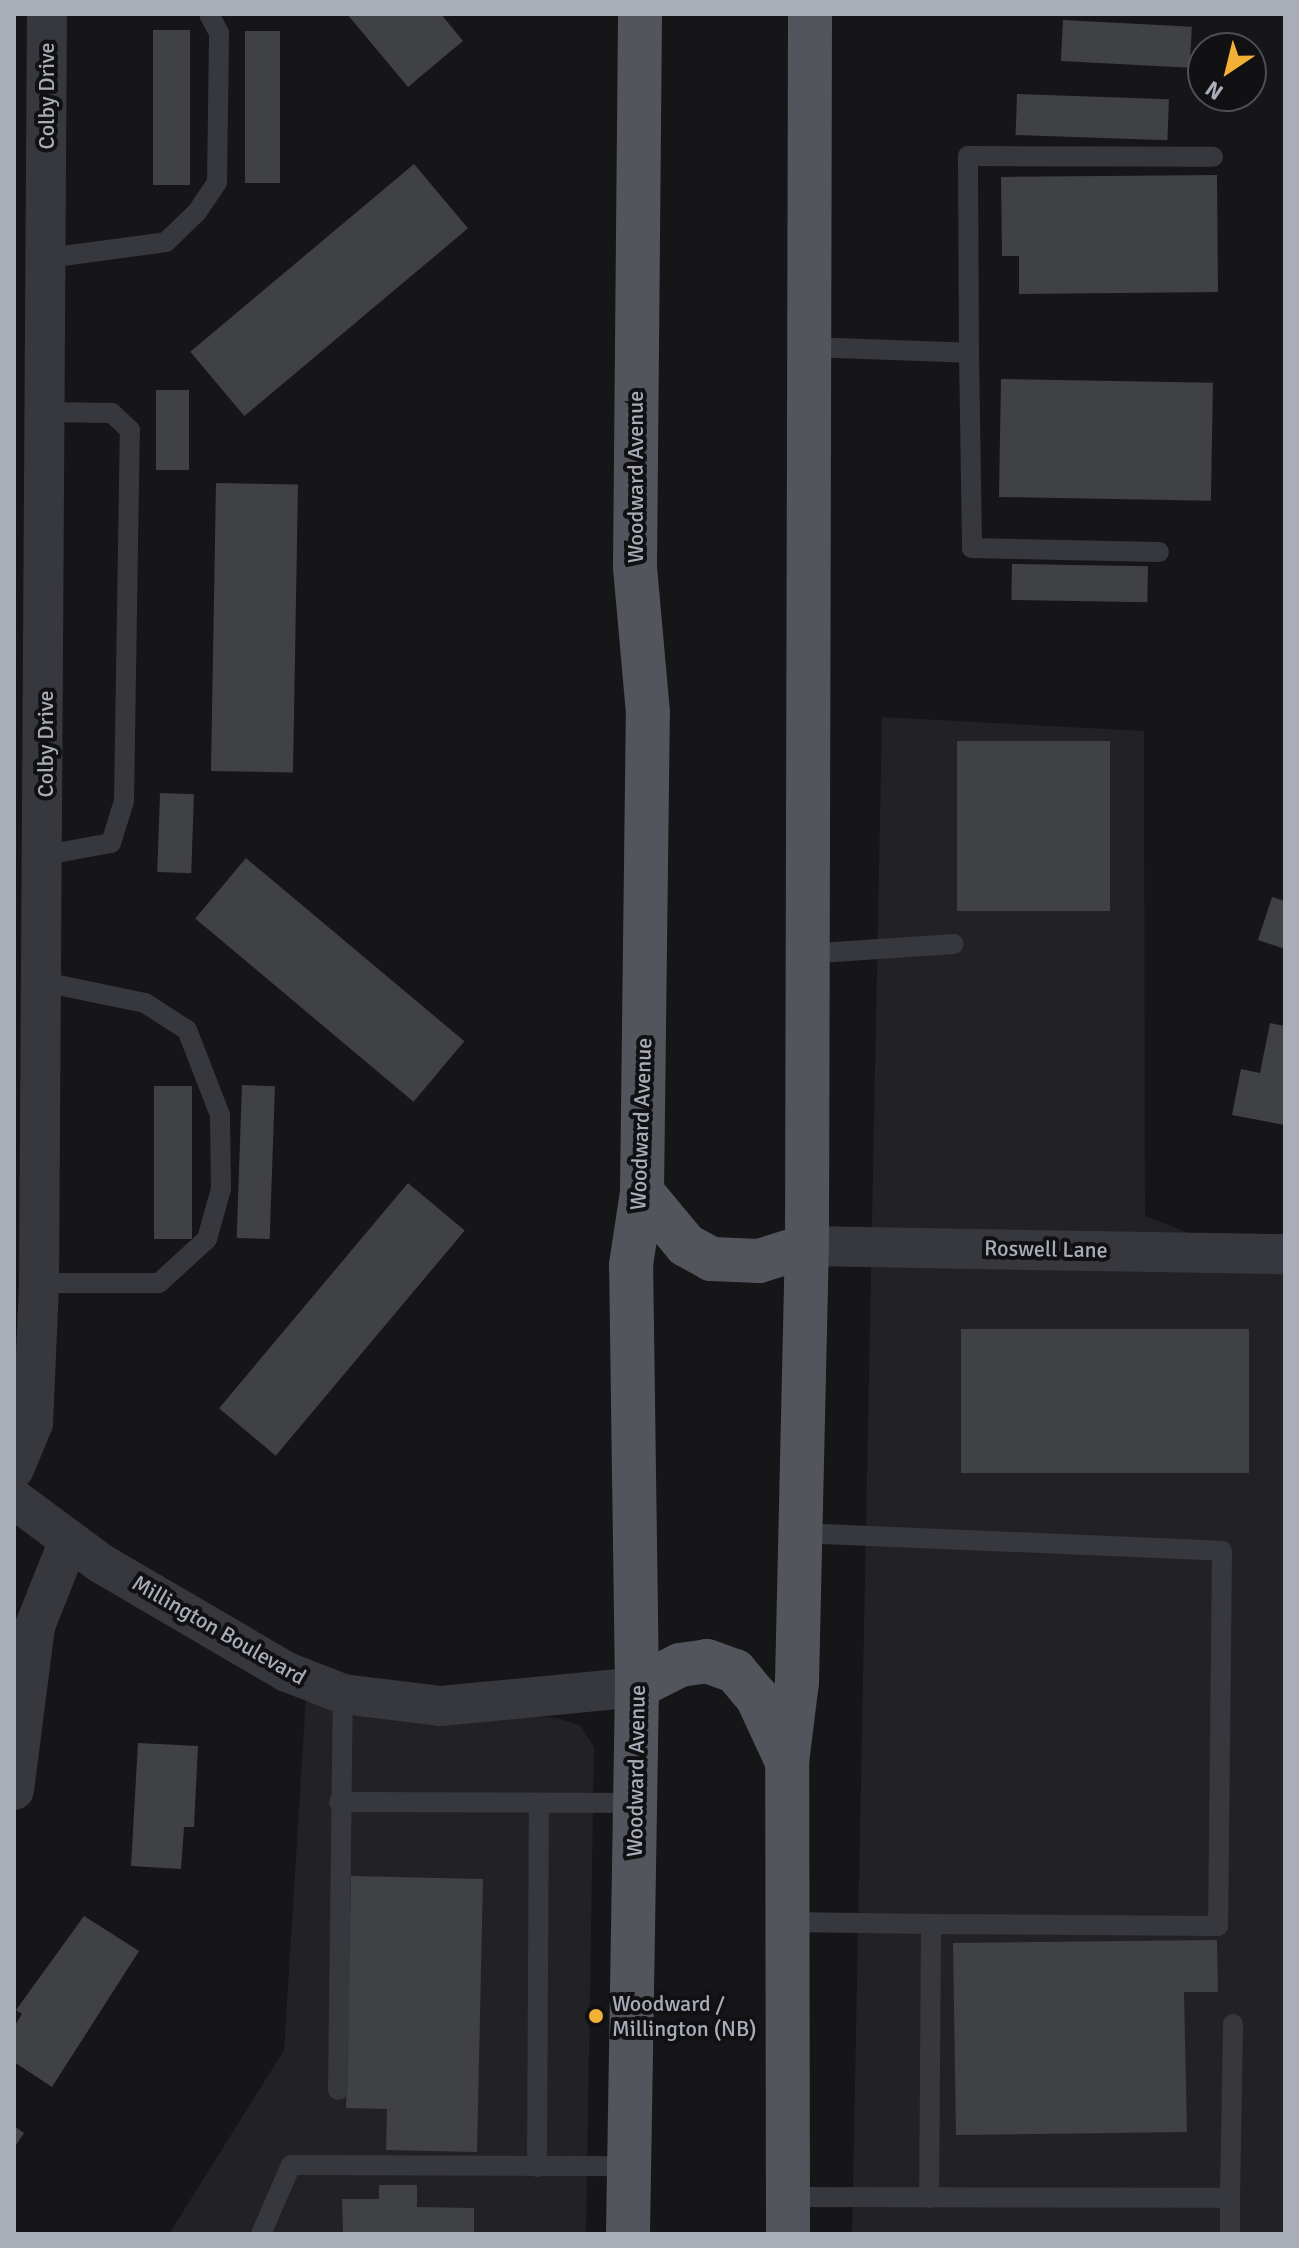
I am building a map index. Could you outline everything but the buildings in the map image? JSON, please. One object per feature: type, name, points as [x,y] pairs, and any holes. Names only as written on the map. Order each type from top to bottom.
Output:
[{"type":"main road","name":"Woodward Avenue","points":[[628,2234],[637,1687],[631,1265],[642,1192],[648,713],[635,567],[640,14]]},
{"type":"main road","points":[[786,2216],[787,1762],[797,1682],[807,1246],[804,954],[810,14]]},
{"type":"main road","points":[[642,1192],[686,1245],[711,1259],[759,1261],[807,1246]]},
{"type":"main road","points":[[637,1687],[680,1665],[707,1661],[735,1671],[757,1697],[787,1762]]},
{"type":"street","name":"Colby Drive","points":[[14,1469],[33,1423],[39,1283],[45,855],[47,14]]},
{"type":"street","name":"Roswell Lane","points":[[807,1246],[1285,1254]]},
{"type":"street","name":"Millington Boulevard","points":[[14,1499],[68,1543],[287,1672],[343,1694],[441,1706],[637,1687]]},
{"type":"street","points":[[14,1790],[35,1626],[68,1543]]},
{"type":"lane","points":[[48,258],[166,242],[197,212],[217,182],[219,33],[209,14]]},
{"type":"lane","points":[[1159,552],[972,548],[968,156],[1213,157]]},
{"type":"lane","points":[[809,347],[969,353]]},
{"type":"lane","points":[[45,855],[111,843],[124,801],[130,430],[112,413],[47,412]]},
{"type":"lane","points":[[804,954],[954,944]]},
{"type":"lane","points":[[39,1283],[159,1283],[207,1239],[221,1189],[220,1115],[187,1030],[145,1003],[44,982]]},
{"type":"lane","points":[[786,1922],[1218,1926],[1222,1551],[799,1533]]},
{"type":"lane","points":[[338,2090],[339,1802],[343,1694]]},
{"type":"lane","points":[[339,1802],[635,1803]]},
{"type":"lane","points":[[537,2167],[539,1803]]},
{"type":"lane","points":[[929,2198],[931,1924]]},
{"type":"lane","points":[[1230,2234],[1233,2024]]},
{"type":"lane","points":[[261,2234],[291,2165],[629,2166]]},
{"type":"lane","points":[[786,2216],[929,2198],[1230,2198]]},
{"type":"shaded area","points":[[882,717],[1144,731],[1145,1216],[1285,1270],[1284,2234],[852,2234]]},
{"type":"shaded area","points":[[306,1696],[556,1718],[580,1725],[594,1747],[586,2234],[169,2234],[284,2050]]},
{"type":"place","name":"Woodward / Millington (NB)","points":[[596,2016]]}]
